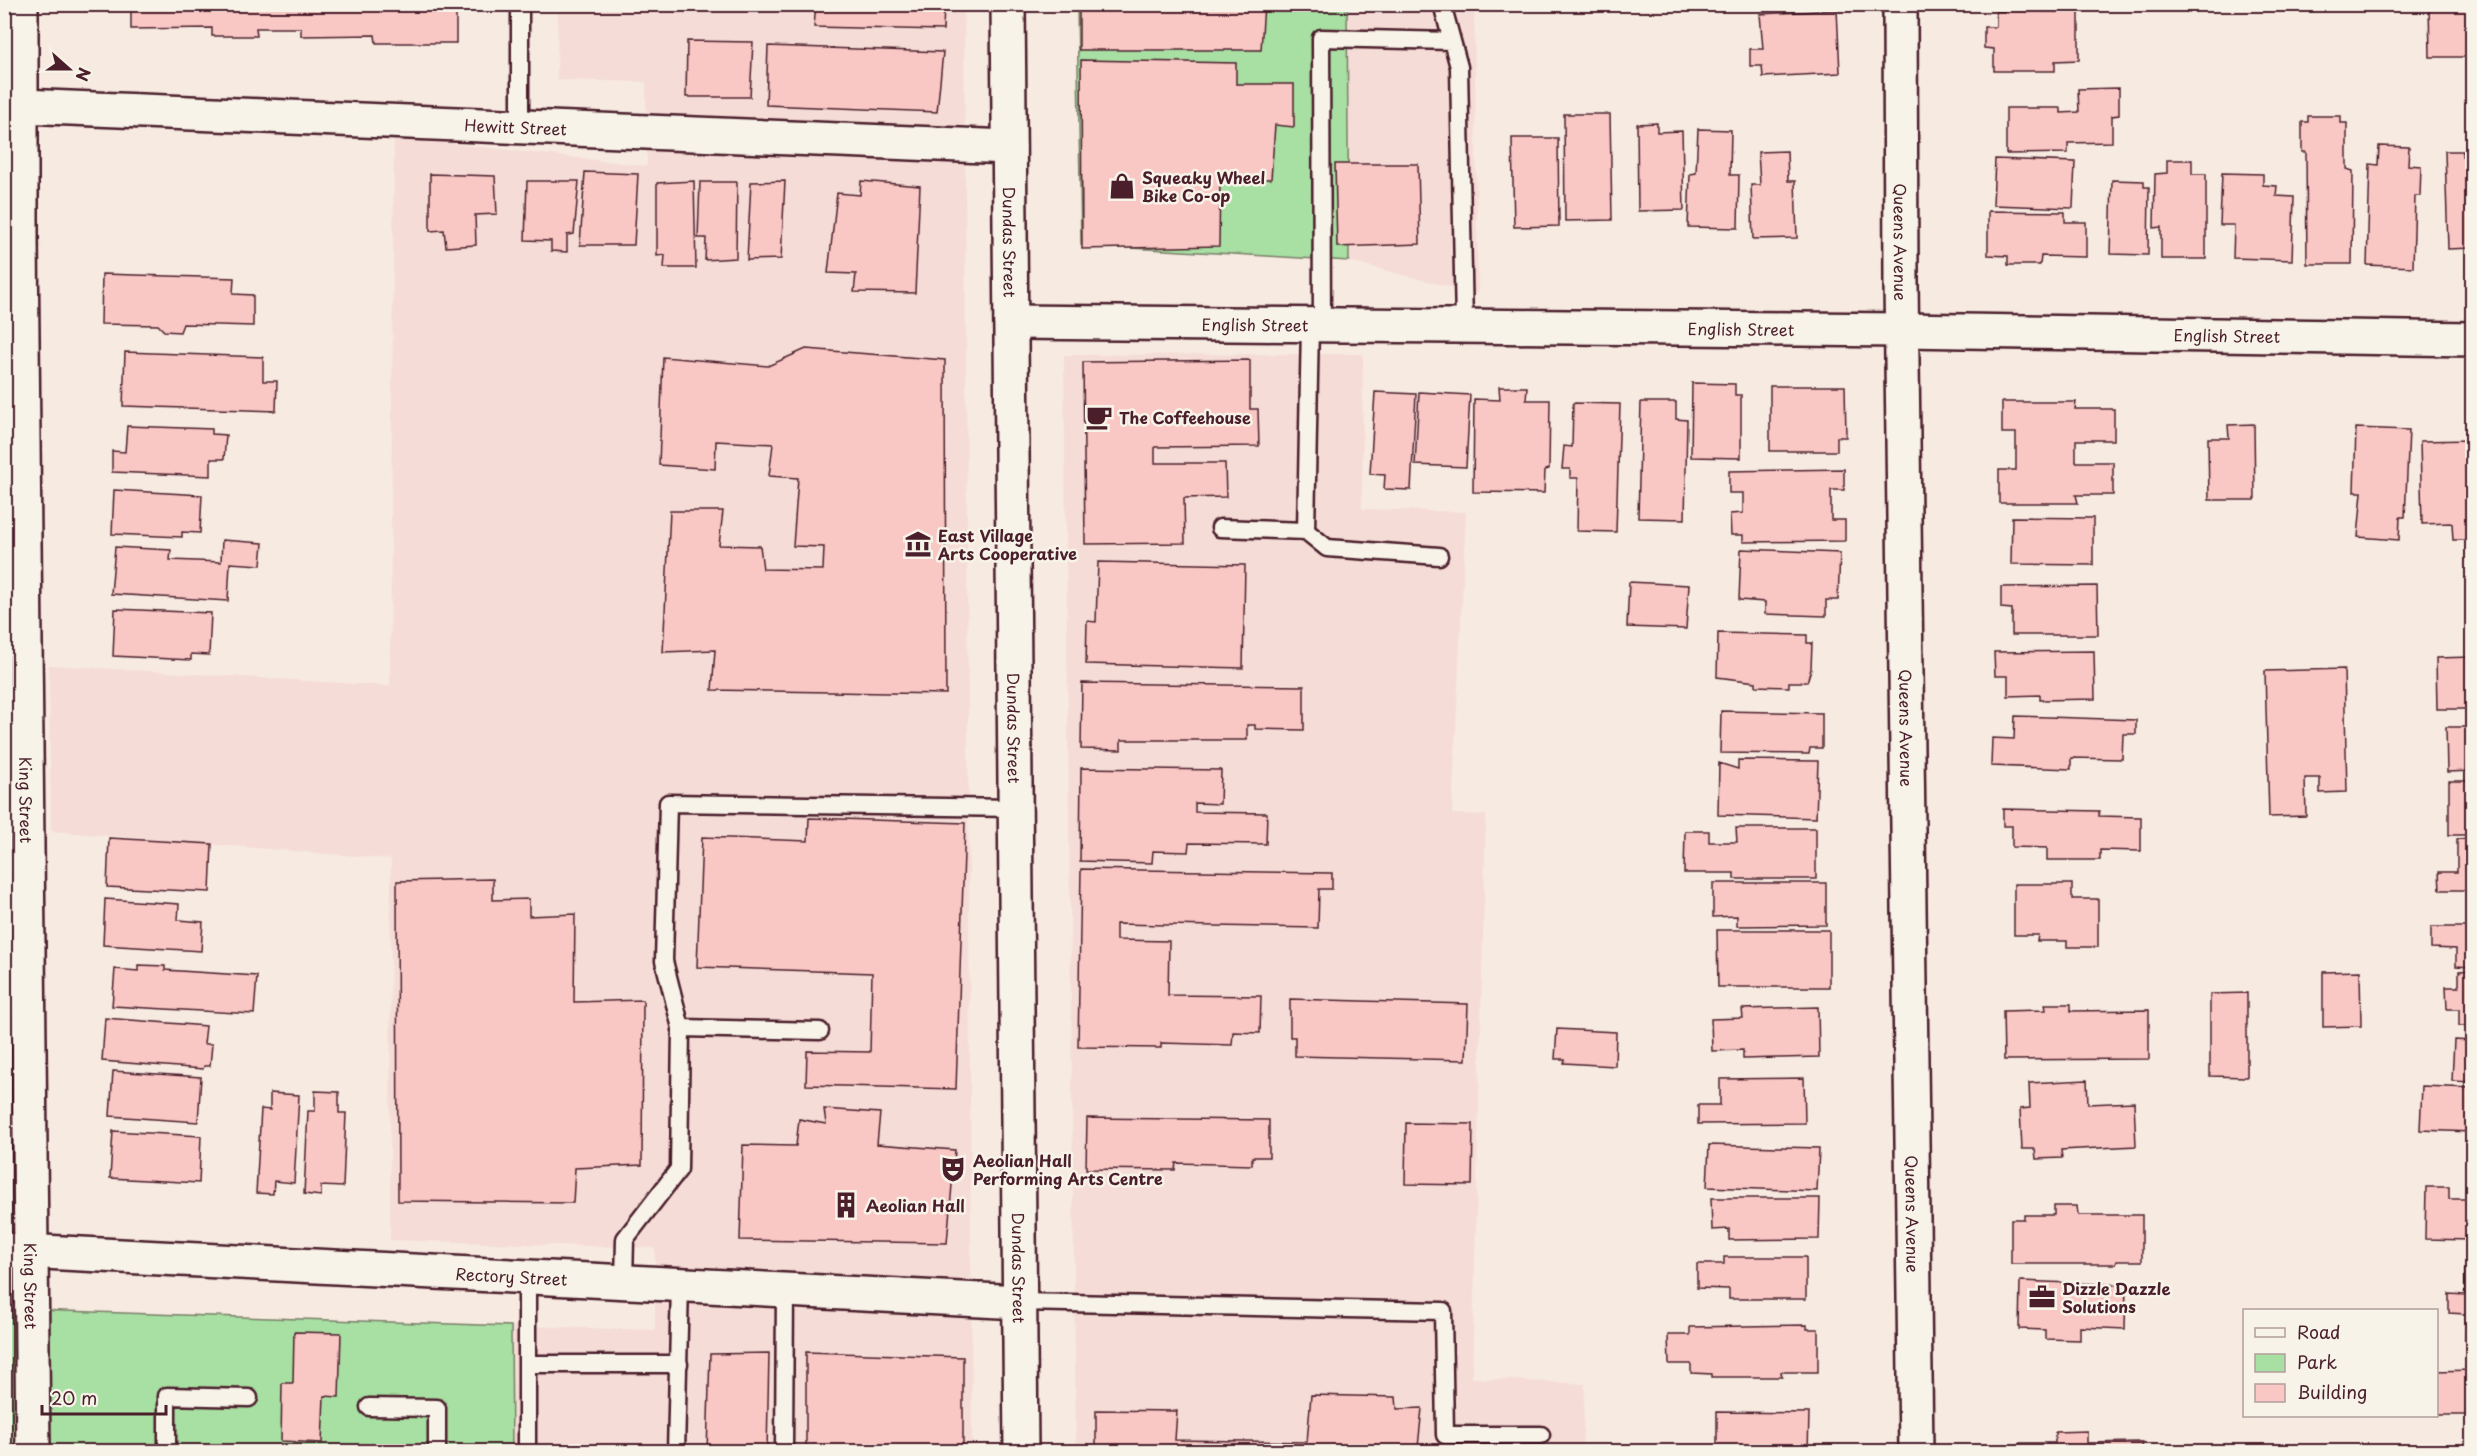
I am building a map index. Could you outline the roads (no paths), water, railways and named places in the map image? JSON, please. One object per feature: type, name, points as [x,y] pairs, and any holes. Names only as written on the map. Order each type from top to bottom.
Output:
[{"type":"street","name":"King Street","points":[[21,4],[22,106],[13,238],[18,1251],[33,1452]]},
{"type":"street","name":"Dundas Street","points":[[1008,4],[1021,1452]]},
{"type":"street","name":"Queens Avenue","points":[[1900,4],[1916,1452]]},
{"type":"street","name":"Hewitt Street","points":[[22,106],[1009,147]]},
{"type":"street","name":"English Street","points":[[1011,322],[1902,330],[2472,339]]},
{"type":"street","name":"Rectory Street","points":[[18,1251],[1020,1302]]},
{"type":"lane","points":[[520,4],[520,127]]},
{"type":"lane","points":[[1442,4],[1459,67],[1464,326]]},
{"type":"lane","points":[[1306,531],[1316,325],[1321,38],[1452,41]]},
{"type":"lane","points":[[1220,528],[1306,531],[1327,548],[1439,555]]},
{"type":"lane","points":[[624,1282],[625,1239],[679,1169],[681,1028],[664,961],[668,803],[1016,808]]},
{"type":"lane","points":[[681,1028],[820,1031]]},
{"type":"lane","points":[[527,1276],[527,1452]]},
{"type":"lane","points":[[676,1452],[680,1284]]},
{"type":"lane","points":[[784,1452],[785,1290]]},
{"type":"lane","points":[[1020,1302],[1443,1311],[1445,1436],[1541,1435]]},
{"type":"lane","points":[[528,1364],[678,1364]]},
{"type":"lane","points":[[167,1452],[167,1396],[249,1398]]},
{"type":"lane","points":[[369,1407],[437,1408],[437,1452]]},
{"type":"place","name":"Squeaky Wheel Bike Co-op","points":[[1122,186]]},
{"type":"place","name":"The Coffeehouse","points":[[1099,417]]},
{"type":"place","name":"East Village Arts Cooperative","points":[[918,544]]},
{"type":"place","name":"Aeolian Hall Performing Arts Centre","points":[[953,1169]]},
{"type":"place","name":"Aeolian Hall","points":[[846,1205]]},
{"type":"place","name":"Dizzle Dazzle Solutions","points":[[2042,1297]]}]
